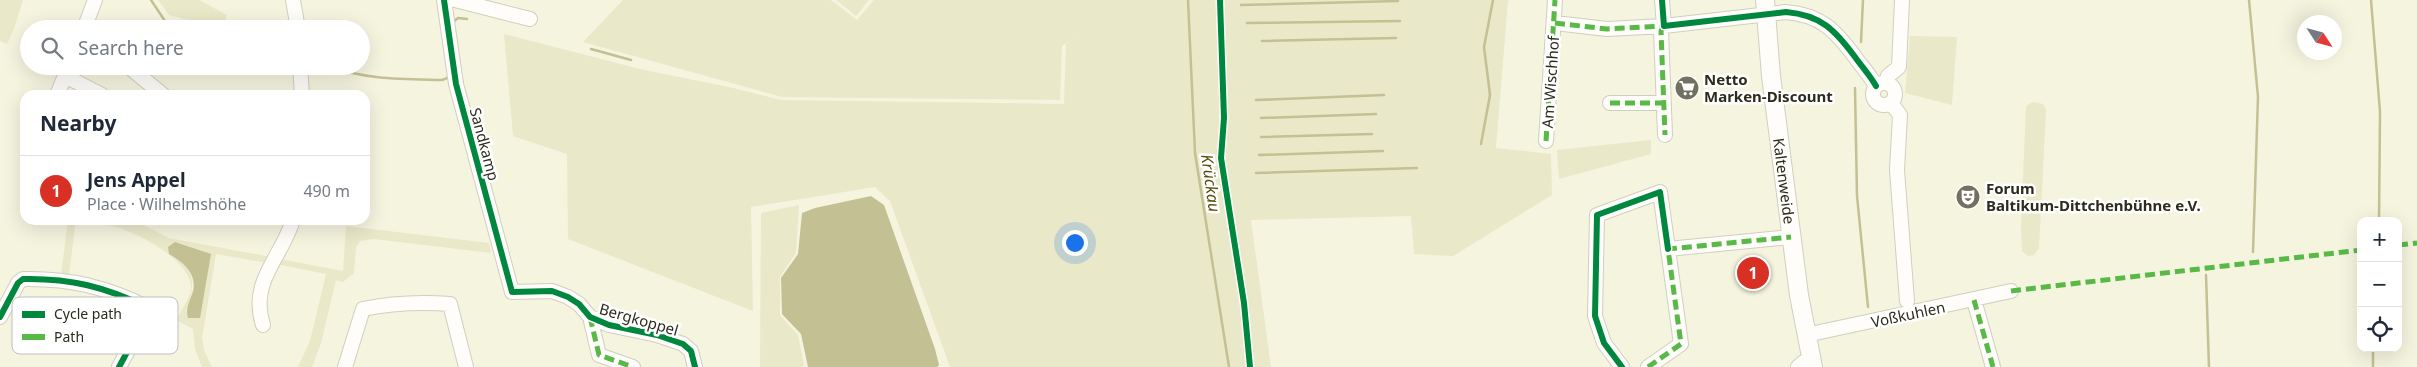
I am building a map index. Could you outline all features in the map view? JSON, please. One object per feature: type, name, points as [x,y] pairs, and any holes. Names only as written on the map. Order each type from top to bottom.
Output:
[{"type":"main road","name":"Kaltenweide","points":[[1765,7],[1771,76],[1806,336],[1808,365]]},
{"type":"street","points":[[87,20],[95,0]]},
{"type":"street","points":[[293,0],[296,20]]},
{"type":"street","name":"Sandkamp","points":[[444,0],[456,84],[512,292]]},
{"type":"street","points":[[455,0],[530,18]]},
{"type":"street","name":"Am Wischhof","points":[[1546,141],[1555,0]]},
{"type":"street","points":[[1662,0],[1664,26],[1660,31],[1666,135]]},
{"type":"street","points":[[1881,84],[1899,67],[1902,0]]},
{"type":"street","name":"Am Wischhof","points":[[1555,23],[1607,29],[1664,26],[1765,7],[1786,12],[1803,13],[1822,22],[1842,40],[1881,84],[1872,95],[1875,102],[1884,106],[1891,103],[1900,115],[1897,170],[1907,301]]},
{"type":"street","points":[[59,90],[65,75]]},
{"type":"street","points":[[73,75],[95,90]]},
{"type":"street","points":[[139,75],[157,90]]},
{"type":"street","points":[[301,75],[302,90]]},
{"type":"street","points":[[1610,103],[1663,103]]},
{"type":"street","points":[[1622,367],[1604,343],[1595,316],[1597,215],[1660,192],[1681,344],[1648,367]]},
{"type":"street","points":[[263,325],[258,309],[260,292],[291,225]]},
{"type":"street","points":[[1668,249],[1792,237]]},
{"type":"street","points":[[0,317],[18,282],[23,279],[75,281],[128,297]]},
{"type":"street","name":"Bergkoppel","points":[[512,292],[552,290],[568,296],[579,304],[590,317],[599,355],[633,367]]},
{"type":"street","name":"Voßkuhlen","points":[[1806,336],[2011,291]]},
{"type":"street","points":[[1974,300],[1993,367]]},
{"type":"street","points":[[345,367],[362,309],[418,302],[450,304],[466,367]]},
{"type":"street","name":"Bergkoppel","points":[[590,317],[609,325],[683,344],[691,351],[695,367]]},
{"type":"street","points":[[119,367],[126,354]]},
{"type":"green space","points":[[0,0],[23,0],[7,44],[0,41]]},
{"type":"green space","points":[[158,0],[199,0],[227,15],[226,20],[188,20],[169,15]]},
{"type":"green space","points":[[623,0],[831,0],[857,20],[874,0],[1508,0],[1496,148],[1551,154],[1552,195],[1453,256],[1414,254],[1411,216],[1251,220],[1271,367],[950,367],[890,201],[875,187],[751,207],[753,311],[568,239],[567,154],[513,136],[504,34],[644,70],[729,87],[781,100],[1064,104],[1066,44],[1081,34],[1062,46],[1060,100],[782,97],[583,42]]},
{"type":"green space","points":[[836,0],[869,0],[856,16]]},
{"type":"green space","points":[[1910,36],[1957,37],[1952,105],[1905,93]]},
{"type":"green space","points":[[2033,102],[2043,104],[2046,110],[2039,248],[2034,255],[2028,256],[2022,251],[2021,227],[2026,106]]},
{"type":"green space","points":[[1651,140],[1651,154],[1559,179],[1557,150]]},
{"type":"green space","points":[[799,205],[796,253],[780,277],[780,315],[798,335],[804,365],[801,367],[760,367],[761,213]]},
{"type":"green space","points":[[67,225],[75,225],[69,276],[61,275]]},
{"type":"green space","points":[[102,225],[144,225],[169,238],[271,257],[267,263],[216,254],[202,338],[204,350],[212,367],[202,367],[195,349],[193,329],[178,321],[178,316],[191,289],[189,278],[182,267],[144,238],[117,227]],"holes":[[[174,242],[191,247],[200,318],[186,311],[192,289],[192,281]]]},
{"type":"green space","points":[[346,226],[489,243],[491,253],[374,239],[360,241],[356,247],[354,273],[343,282],[336,280],[321,343],[312,367],[298,367],[310,341],[326,274],[276,264],[279,259],[343,271]]},
{"type":"shaded area","points":[[871,196],[884,205],[935,349],[939,365],[937,367],[808,367],[801,334],[782,314],[781,278],[798,254],[802,213],[815,208]]},
{"type":"shaded area","points":[[175,242],[211,254],[200,318],[188,318],[187,308],[193,291],[193,279],[184,264],[169,254],[168,247]]},
{"type":"waterway","points":[[151,0],[164,20]]},
{"type":"waterway","name":"Krückau","points":[[1188,0],[1195,153],[1229,367]]},
{"type":"waterway","points":[[1481,144],[1490,95],[1484,47],[1493,0]]},
{"type":"waterway","points":[[1861,42],[1863,0]]},
{"type":"waterway","points":[[2249,0],[2258,97],[2253,252]]},
{"type":"waterway","points":[[2371,0],[2380,112],[2379,217]]},
{"type":"waterway","points":[[1241,5],[1398,1]]},
{"type":"waterway","points":[[453,22],[458,18],[467,19]]},
{"type":"waterway","points":[[1247,23],[1400,21]]},
{"type":"waterway","points":[[1262,41],[1396,38]]},
{"type":"waterway","points":[[591,49],[631,60]]},
{"type":"waterway","points":[[364,75],[385,78],[442,80],[450,77]]},
{"type":"waterway","points":[[1855,88],[1857,196],[1868,307]]},
{"type":"waterway","points":[[1256,100],[1384,95]]},
{"type":"waterway","points":[[1261,118],[1376,114]]},
{"type":"waterway","points":[[1261,137],[1372,134]]},
{"type":"waterway","points":[[1259,155],[1383,151]]},
{"type":"waterway","points":[[1256,173],[1417,168]]},
{"type":"waterway","points":[[2206,275],[2209,367]]},
{"type":"waterway","points":[[2373,352],[2373,367]]},
{"type":"marked path","points":[[1546,141],[1555,0]]},
{"type":"marked path","points":[[1555,23],[1607,29],[1664,26]]},
{"type":"marked path","points":[[1664,26],[1661,31],[1665,135]]},
{"type":"marked path","points":[[1610,103],[1663,103]]},
{"type":"marked path","points":[[1648,367],[1681,344],[1668,249],[1791,237]]},
{"type":"marked path","points":[[2402,245],[2417,243]]},
{"type":"marked path","points":[[2011,291],[2357,250]]},
{"type":"marked path","points":[[1974,300],[1993,367]]},
{"type":"marked path","points":[[590,317],[599,355],[633,367]]},
{"type":"cycle path","points":[[444,0],[456,84],[512,292],[552,291],[568,297],[579,304],[590,317],[609,325],[657,335],[683,344],[691,351],[695,367]]},
{"type":"cycle path","points":[[1220,0],[1224,118],[1221,158],[1244,303],[1250,367]]},
{"type":"cycle path","points":[[1662,0],[1664,26],[1786,12],[1809,16],[1818,20],[1841,39],[1876,86]]},
{"type":"cycle path","points":[[1622,367],[1604,343],[1595,316],[1597,215],[1660,192],[1668,249]]},
{"type":"cycle path","points":[[0,317],[18,283],[23,279],[72,282],[103,289],[124,297]]},
{"type":"cycle path","points":[[119,367],[126,354]]},
{"type":"place","name":"Netto Marken-Discount","points":[[1687,88]]},
{"type":"place","name":"Forum Baltikum-Dittchenbühne e.V.","points":[[1968,197]]},
{"type":"place","name":"Jens Appel","points":[[1753,273]]}]
